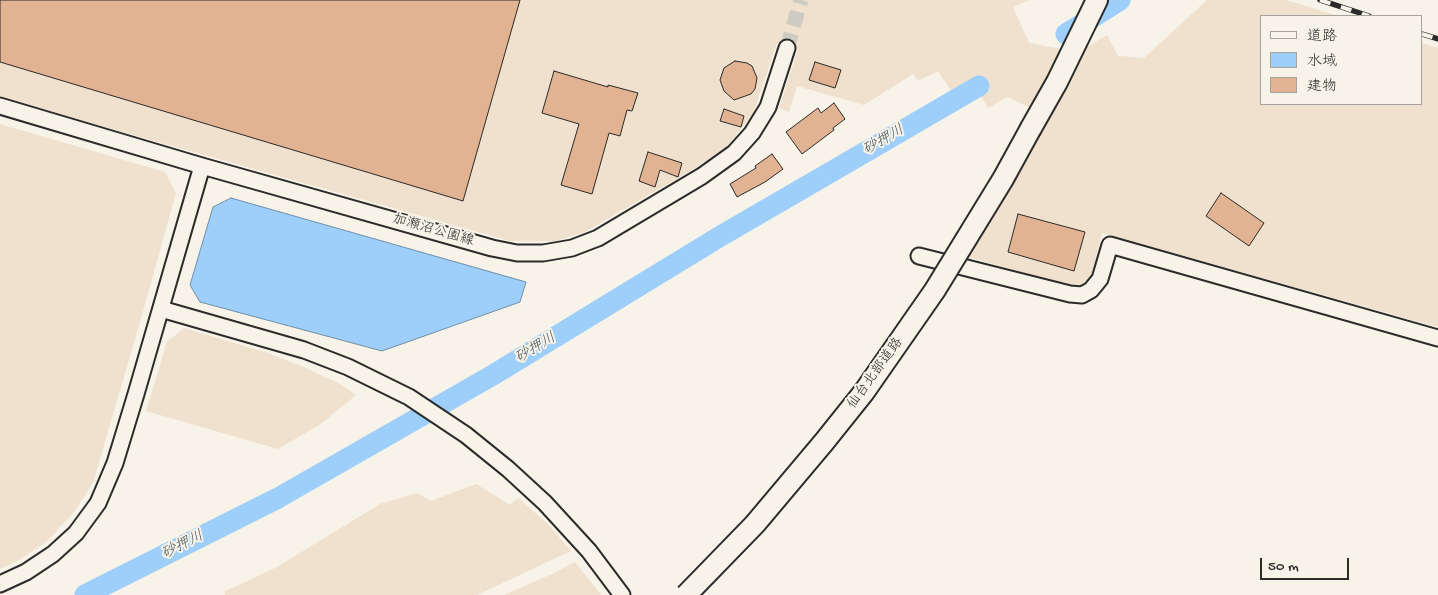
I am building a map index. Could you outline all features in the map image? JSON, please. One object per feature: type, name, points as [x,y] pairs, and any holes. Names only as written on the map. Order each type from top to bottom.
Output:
[{"type":"highway","name":"仙台北部道路","points":[[1031,128],[1066,49],[1084,0]]},
{"type":"highway","name":"仙台北部道路","points":[[686,595],[755,524],[824,442],[864,392],[935,290],[998,187],[1057,82],[1096,0]]},
{"type":"street","name":"加瀬沼公園線","points":[[0,106],[202,166],[492,248],[517,253],[557,251],[572,248],[598,238],[702,176],[734,153],[752,133],[768,107],[787,48]]},
{"type":"street","points":[[0,584],[26,572],[53,554],[76,533],[98,503],[115,463],[202,166]]},
{"type":"street","points":[[919,256],[1070,294],[1082,295],[1091,290],[1100,279],[1110,245],[1438,338]]},
{"type":"street","points":[[161,309],[304,350],[348,367],[409,397],[466,436],[508,469],[545,503],[589,551],[622,595]]},
{"type":"shaded area","points":[[0,0],[1030,0],[1013,7],[1029,43],[1079,52],[1107,35],[1118,56],[1144,58],[1207,0],[1286,0],[1335,15],[1260,15],[1260,105],[1423,105],[1423,43],[1438,48],[1438,327],[1102,233],[1090,281],[1081,288],[969,257],[1048,116],[1007,97],[988,108],[974,84],[954,95],[938,71],[918,81],[913,74],[864,105],[797,86],[789,112],[779,108],[798,49],[777,43],[753,114],[724,150],[585,232],[555,241],[510,241],[0,96]]},
{"type":"shaded area","points":[[0,124],[165,172],[176,193],[93,483],[74,512],[46,542],[19,560],[0,569]]},
{"type":"shaded area","points":[[184,328],[268,353],[340,384],[356,395],[321,424],[278,449],[146,411],[167,342]]},
{"type":"shaded area","points":[[476,484],[510,505],[518,498],[548,524],[571,551],[477,595],[225,595],[224,592],[277,567],[380,504],[417,493],[431,501]]},
{"type":"shaded area","points":[[575,562],[601,595],[504,595],[552,574]]},
{"type":"water","points":[[231,198],[526,282],[520,302],[382,351],[200,302],[190,285],[213,207]]},
{"type":"building","points":[[0,0],[520,0],[463,201],[0,62]]},
{"type":"building","points":[[735,61],[752,66],[757,78],[755,89],[751,94],[734,100],[724,91],[720,80],[724,68]]},
{"type":"building","points":[[815,62],[841,70],[835,88],[809,80]]},
{"type":"building","points":[[554,71],[608,87],[608,85],[638,93],[632,111],[627,110],[620,136],[609,133],[592,194],[561,185],[579,124],[542,113]]},
{"type":"building","points":[[834,103],[845,119],[833,128],[834,130],[802,154],[786,132],[818,108],[821,113]]},
{"type":"building","points":[[724,109],[744,116],[741,127],[720,121]]},
{"type":"building","points":[[648,152],[682,163],[678,177],[660,170],[655,187],[639,181]]},
{"type":"building","points":[[772,154],[783,169],[765,182],[737,197],[730,184],[756,168],[755,166]]},
{"type":"building","points":[[1221,193],[1264,223],[1249,246],[1206,216]]},
{"type":"building","points":[[1018,214],[1085,232],[1074,271],[1008,252]]},
{"type":"waterway","name":"砂押川","points":[[1066,34],[1120,0]]},
{"type":"waterway","name":"砂押川","points":[[85,595],[278,498],[493,375],[719,237],[979,86]]},
{"type":"tunnel","points":[[787,48],[801,0]]},
{"type":"railway","points":[[1320,0],[1366,15]]},
{"type":"railway","points":[[1423,34],[1438,39]]}]
